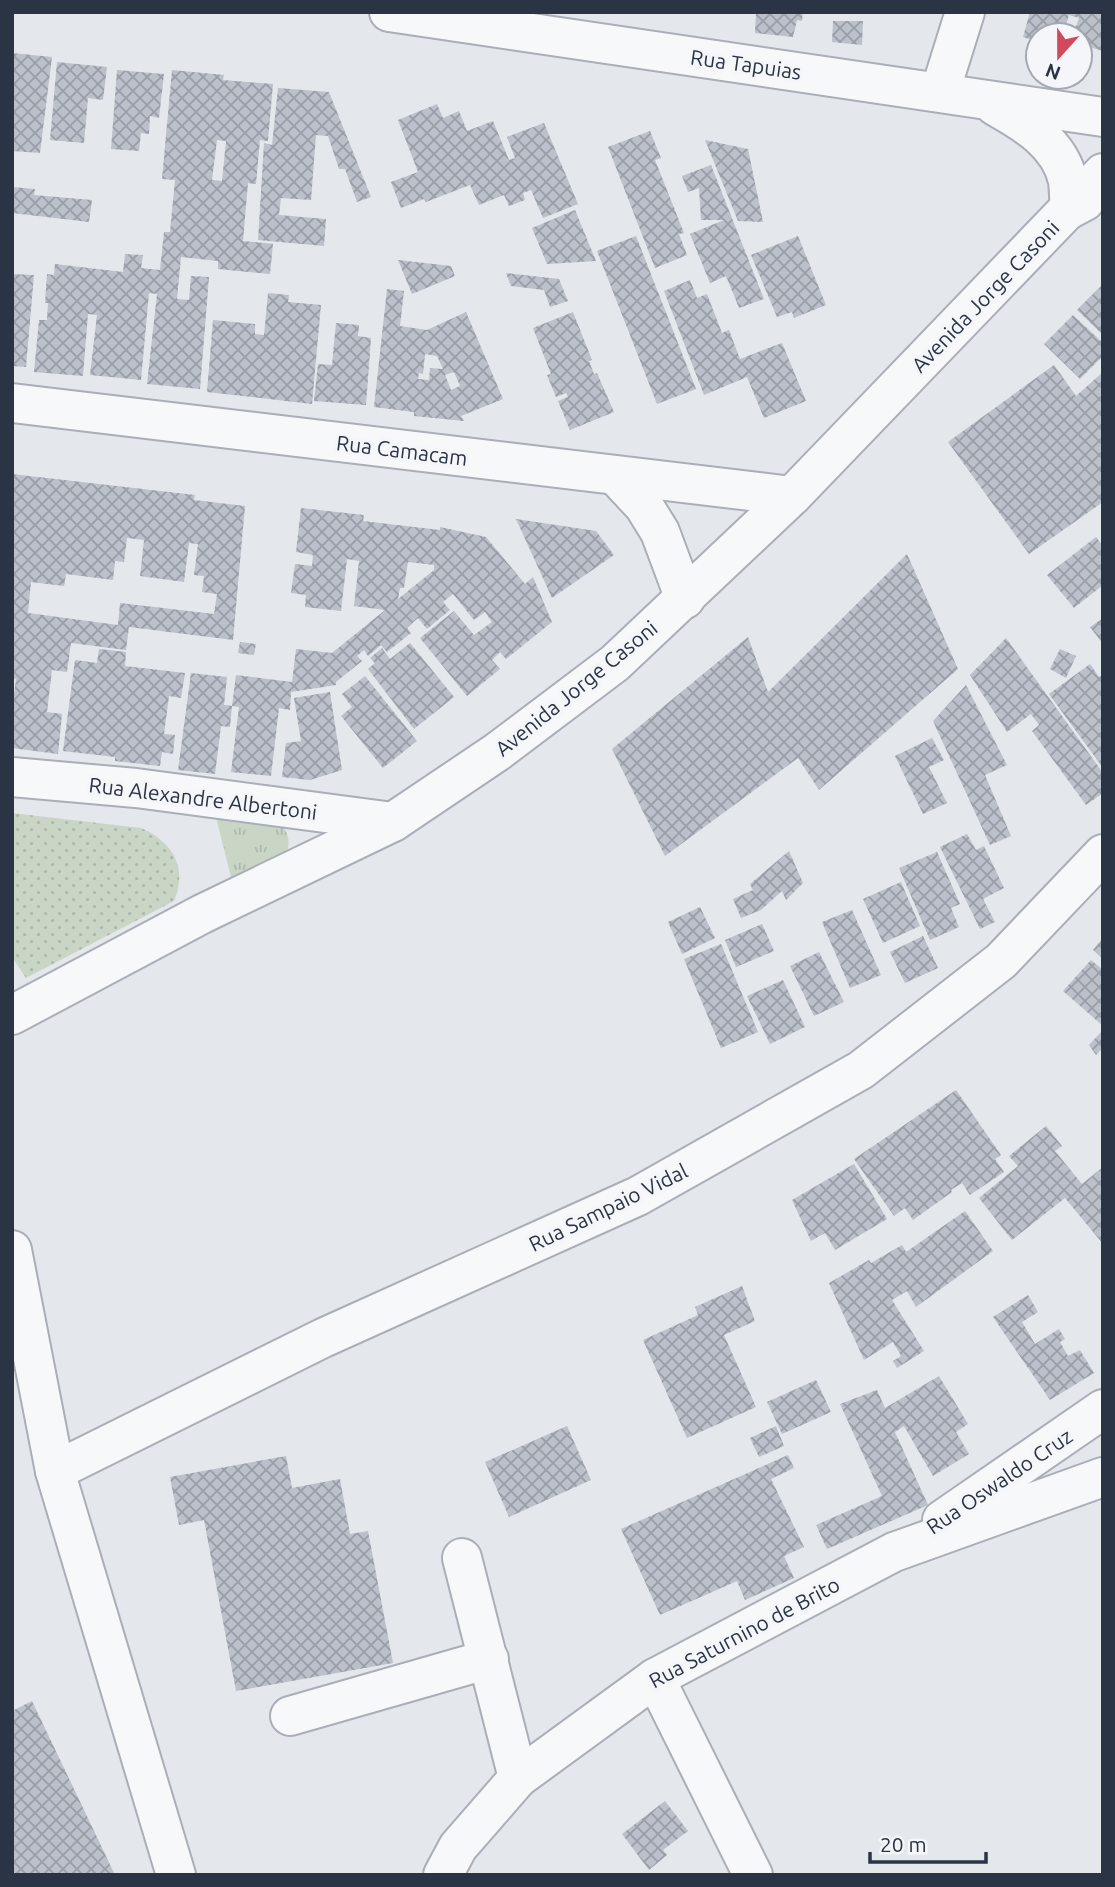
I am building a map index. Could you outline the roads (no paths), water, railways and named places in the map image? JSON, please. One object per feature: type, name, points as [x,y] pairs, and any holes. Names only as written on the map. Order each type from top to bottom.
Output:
[{"type":"street","name":"Rua Tapuias","points":[[389,12],[1103,117]]},
{"type":"street","points":[[940,92],[965,12]]},
{"type":"street","points":[[981,98],[1020,120],[1047,142],[1065,173],[1070,209],[1103,191]]},
{"type":"street","name":"Avenida Jorge Casoni","points":[[12,1015],[202,914],[393,822],[458,780],[615,663],[792,496],[1103,173]]},
{"type":"street","name":"Rua Camacam","points":[[12,403],[792,496]]},
{"type":"street","points":[[616,476],[644,506],[660,532],[685,599]]},
{"type":"street","name":"Rua Alexandre Albertoni","points":[[12,777],[136,788],[393,822]]},
{"type":"street","name":"Rua Sampaio Vidal","points":[[55,1471],[323,1338],[638,1196],[862,1070],[1001,961],[1103,854]]},
{"type":"street","points":[[12,1250],[55,1471],[176,1875]]},
{"type":"street","name":"Rua Oswaldo Cruz","points":[[894,1552],[1103,1409]]},
{"type":"street","name":"Rua Saturnino de Brito","points":[[458,1866],[518,1778],[655,1678],[894,1552],[1103,1477]]},
{"type":"street","points":[[463,1558],[518,1778]]},
{"type":"street","points":[[290,1716],[489,1659]]},
{"type":"street","points":[[655,1678],[753,1875]]}]
